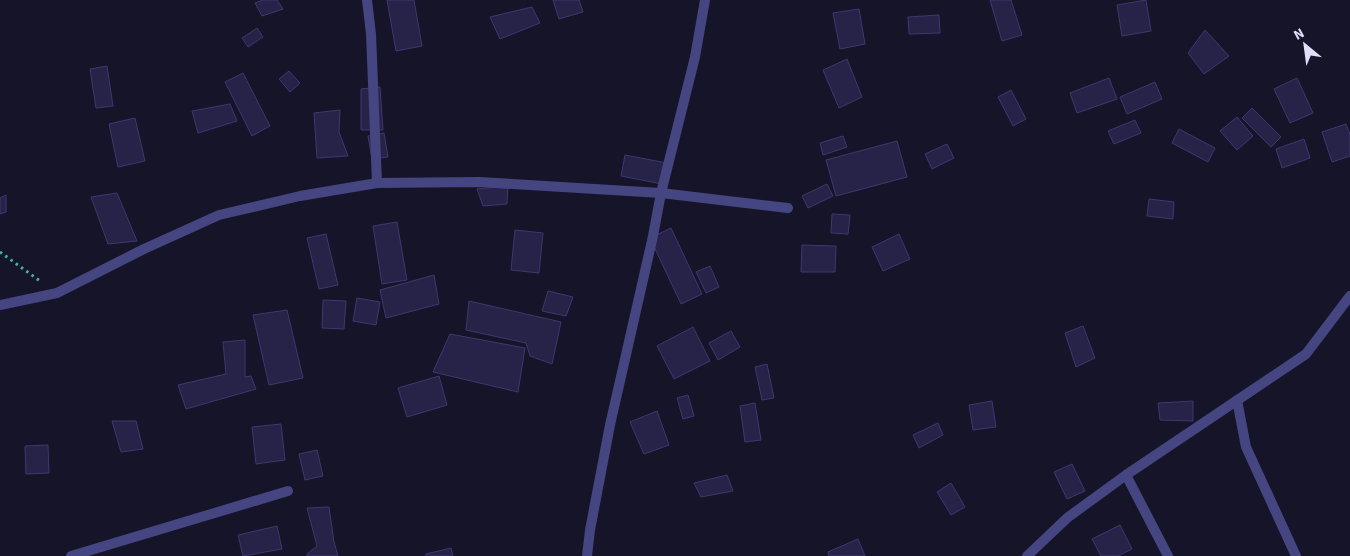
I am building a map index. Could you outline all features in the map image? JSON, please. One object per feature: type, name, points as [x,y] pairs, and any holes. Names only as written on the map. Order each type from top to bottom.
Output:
[{"type":"street","points":[[367,0],[371,34],[377,183]]},
{"type":"street","points":[[587,556],[590,530],[610,425],[653,236],[661,192],[695,57],[705,0]]},
{"type":"street","points":[[0,305],[57,294],[144,249],[219,215],[300,196],[377,183],[479,182],[661,192],[788,208]]},
{"type":"street","points":[[1028,556],[1068,518],[1126,474],[1306,354],[1350,296]]},
{"type":"street","points":[[1236,400],[1246,447],[1296,556]]},
{"type":"street","points":[[1126,474],[1168,556]]},
{"type":"street","points":[[71,556],[288,491]]},
{"type":"path","points":[[0,252],[57,294]]},
{"type":"building","points":[[263,0],[277,0],[283,9],[262,16],[255,3]]},
{"type":"building","points":[[387,0],[414,0],[422,46],[396,51]]},
{"type":"building","points":[[553,0],[579,0],[583,12],[559,19]]},
{"type":"building","points":[[990,0],[1011,0],[1022,35],[1002,41]]},
{"type":"building","points":[[1146,0],[1151,31],[1122,36],[1117,5]]},
{"type":"building","points":[[532,7],[540,23],[500,39],[490,17]]},
{"type":"building","points":[[859,9],[865,44],[840,49],[833,13]]},
{"type":"building","points":[[939,15],[940,33],[909,34],[908,17]]},
{"type":"building","points":[[257,28],[263,37],[248,47],[242,38]]},
{"type":"building","points":[[1205,30],[1229,56],[1204,74],[1188,53]]},
{"type":"building","points":[[847,59],[862,97],[839,108],[823,70]]},
{"type":"building","points":[[107,66],[113,106],[96,108],[90,69]]},
{"type":"building","points":[[289,71],[300,83],[290,92],[279,79]]},
{"type":"building","points":[[243,73],[270,126],[252,136],[225,82]]},
{"type":"building","points":[[1109,78],[1117,99],[1077,113],[1070,93]]},
{"type":"building","points":[[1297,78],[1313,113],[1290,123],[1274,89]]},
{"type":"building","points":[[1155,82],[1162,99],[1127,114],[1120,97]]},
{"type":"building","points":[[380,87],[383,130],[361,130],[361,89]]},
{"type":"building","points":[[1011,90],[1026,119],[1013,126],[998,97]]},
{"type":"building","points":[[230,104],[237,121],[198,133],[192,111]]},
{"type":"building","points":[[1252,108],[1281,137],[1271,147],[1242,118]]},
{"type":"building","points":[[340,110],[339,132],[348,156],[317,158],[314,113]]},
{"type":"building","points":[[1237,117],[1253,136],[1237,150],[1220,131]]},
{"type":"building","points":[[135,118],[145,161],[118,167],[109,124]]},
{"type":"building","points":[[1135,120],[1141,133],[1114,144],[1108,131]]},
{"type":"building","points":[[1346,124],[1350,134],[1350,156],[1332,162],[1322,132]]},
{"type":"building","points":[[1179,129],[1215,148],[1208,162],[1172,143]]},
{"type":"building","points":[[384,133],[388,157],[372,159],[368,136]]},
{"type":"building","points":[[843,136],[847,147],[823,155],[820,143]]},
{"type":"building","points":[[1304,139],[1310,158],[1282,168],[1276,149]]},
{"type":"building","points":[[897,141],[907,177],[836,196],[826,160]]},
{"type":"building","points":[[947,144],[954,158],[932,169],[925,154]]},
{"type":"building","points":[[625,155],[667,163],[662,184],[621,176]]},
{"type":"building","points":[[827,184],[833,196],[808,208],[802,196]]},
{"type":"building","points":[[508,186],[507,204],[483,206],[477,189]]},
{"type":"building","points":[[117,193],[137,241],[108,244],[91,197]]},
{"type":"building","points":[[6,195],[6,212],[0,214],[0,198]]},
{"type":"building","points":[[1149,199],[1174,202],[1173,219],[1147,216]]},
{"type":"building","points":[[832,214],[850,215],[848,234],[831,233]]},
{"type":"building","points":[[397,222],[407,280],[382,284],[373,226]]},
{"type":"building","points":[[671,228],[702,294],[681,304],[650,238]]},
{"type":"building","points":[[515,230],[543,233],[539,273],[511,270]]},
{"type":"building","points":[[326,234],[338,285],[319,289],[307,238]]},
{"type":"building","points":[[899,234],[910,259],[883,271],[872,247]]},
{"type":"building","points":[[802,245],[836,246],[835,272],[801,272]]},
{"type":"building","points":[[710,266],[719,287],[706,293],[696,272]]},
{"type":"building","points":[[434,275],[439,304],[386,318],[380,290]]},
{"type":"building","points":[[548,291],[573,297],[566,316],[542,311]]},
{"type":"building","points":[[357,298],[380,302],[376,325],[353,321]]},
{"type":"building","points":[[323,300],[346,301],[344,329],[322,328]]},
{"type":"building","points":[[469,301],[561,322],[552,364],[530,356],[526,343],[466,330]]},
{"type":"building","points":[[287,310],[303,378],[269,385],[253,315]]},
{"type":"building","points":[[1083,326],[1095,358],[1076,367],[1065,333]]},
{"type":"building","points":[[693,327],[710,361],[674,379],[657,346]]},
{"type":"building","points":[[731,331],[740,347],[718,360],[709,343]]},
{"type":"building","points":[[450,334],[525,348],[518,392],[433,372]]},
{"type":"building","points":[[245,340],[245,377],[251,376],[256,389],[186,409],[178,385],[226,374],[223,342]]},
{"type":"building","points":[[767,364],[774,398],[762,400],[755,367]]},
{"type":"building","points":[[439,376],[447,405],[407,417],[398,388]]},
{"type":"building","points":[[688,395],[694,416],[683,419],[677,398]]},
{"type":"building","points":[[992,401],[996,427],[973,430],[969,405]]},
{"type":"building","points":[[1193,401],[1193,421],[1160,420],[1158,403]]},
{"type":"building","points":[[755,403],[761,440],[745,442],[740,406]]},
{"type":"building","points":[[657,411],[669,445],[644,454],[630,422]]},
{"type":"building","points":[[112,421],[136,421],[143,449],[121,452]]},
{"type":"building","points":[[938,423],[943,435],[919,448],[913,435]]},
{"type":"building","points":[[281,424],[285,460],[256,464],[252,427]]},
{"type":"building","points":[[48,445],[49,473],[26,474],[25,446]]},
{"type":"building","points":[[317,450],[323,476],[305,480],[299,454]]},
{"type":"building","points":[[1072,464],[1085,491],[1067,499],[1054,472]]},
{"type":"building","points":[[727,475],[733,491],[701,497],[694,483]]},
{"type":"building","points":[[951,483],[965,507],[951,515],[937,492]]},
{"type":"building","points":[[329,507],[338,556],[307,556],[317,546],[307,508]]},
{"type":"building","points":[[1120,525],[1132,549],[1118,556],[1101,556],[1092,539]]},
{"type":"building","points":[[277,526],[282,549],[243,556],[238,535]]},
{"type":"building","points":[[858,539],[865,556],[829,556],[828,552]]},
{"type":"building","points":[[451,548],[453,556],[426,556],[426,554]]}]
